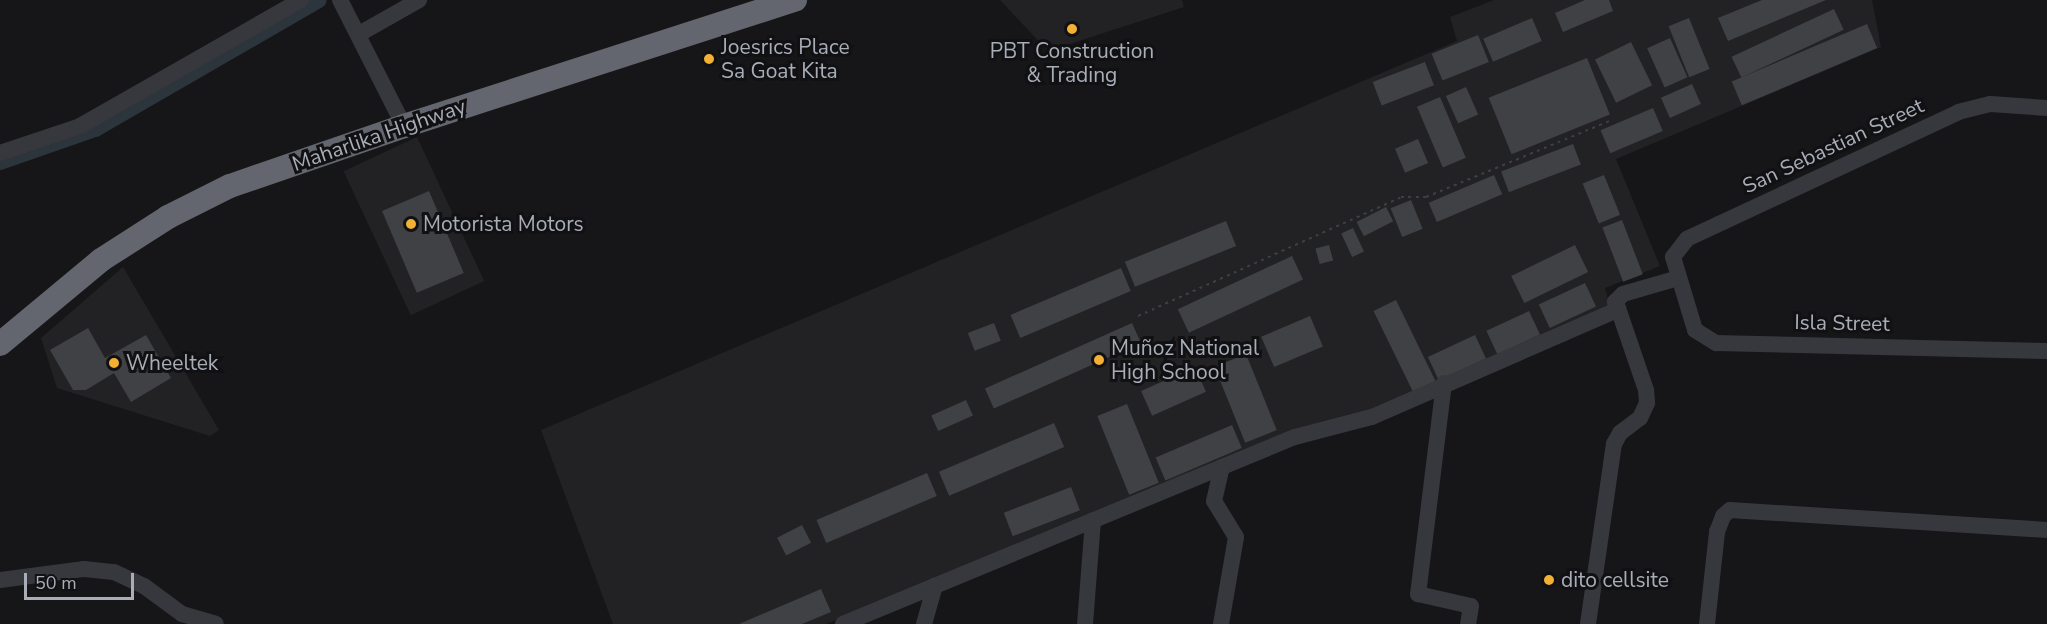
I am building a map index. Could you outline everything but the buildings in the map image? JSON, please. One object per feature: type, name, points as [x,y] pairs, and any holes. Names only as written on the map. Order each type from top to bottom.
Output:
[{"type":"highway","name":"Maharlika Highway","points":[[0,344],[101,260],[198,200],[404,126],[795,0]]},
{"type":"street","points":[[0,153],[80,126],[301,0]]},
{"type":"street","points":[[340,0],[404,126]]},
{"type":"street","points":[[359,34],[419,0]]},
{"type":"street","name":"San Sebastian Street","points":[[1678,278],[1674,253],[1687,239],[1959,112],[1990,104],[2047,108]]},
{"type":"street","points":[[1588,624],[1614,444],[1620,433],[1641,418],[1647,403],[1646,390],[1615,302],[1623,294],[1678,278]]},
{"type":"street","name":"Isla Street","points":[[1678,278],[1695,330],[1716,344],[2047,351]]},
{"type":"street","points":[[843,624],[1295,437],[1372,417],[1444,383],[1618,308]]},
{"type":"street","points":[[1444,383],[1418,594],[1471,606],[1468,624]]},
{"type":"street","points":[[1221,624],[1236,537],[1214,501],[1222,467]]},
{"type":"street","points":[[1707,624],[1717,532],[1722,516],[1730,510],[2047,530]]},
{"type":"street","points":[[1085,624],[1093,520]]},
{"type":"street","points":[[0,580],[84,569],[114,572],[144,586],[182,614],[214,624]]},
{"type":"street","points":[[924,624],[935,586]]},
{"type":"path","points":[[1138,316],[1401,197],[1426,196],[1612,120]]},
{"type":"shaded area","name":"PBT Construction & Trading","points":[[1000,0],[1182,0],[1184,7],[1048,51]]},
{"type":"shaded area","name":"Muñoz National High School","points":[[1494,0],[1872,0],[1881,47],[1616,159],[1660,266],[1605,288],[1610,307],[1370,413],[1297,431],[826,624],[613,624],[541,430],[1457,41],[1450,17]]},
{"type":"shaded area","name":"Motorista Motors","points":[[417,137],[484,281],[411,315],[344,171]]},
{"type":"shaded area","name":"Wheeltek","points":[[123,267],[219,430],[210,436],[57,388],[41,338]]},
{"type":"waterway","points":[[0,162],[95,129],[318,0]]},
{"type":"place","name":"PBT Construction & Trading","points":[[1072,29]]},
{"type":"place","name":"Joesrics Place Sa Goat Kita","points":[[709,59]]},
{"type":"place","name":"Motorista Motors","points":[[411,224]]},
{"type":"place","name":"Muñoz National High School","points":[[1099,360]]},
{"type":"place","name":"Wheeltek","points":[[114,363]]},
{"type":"place","name":"dito cellsite","points":[[1549,580]]}]
